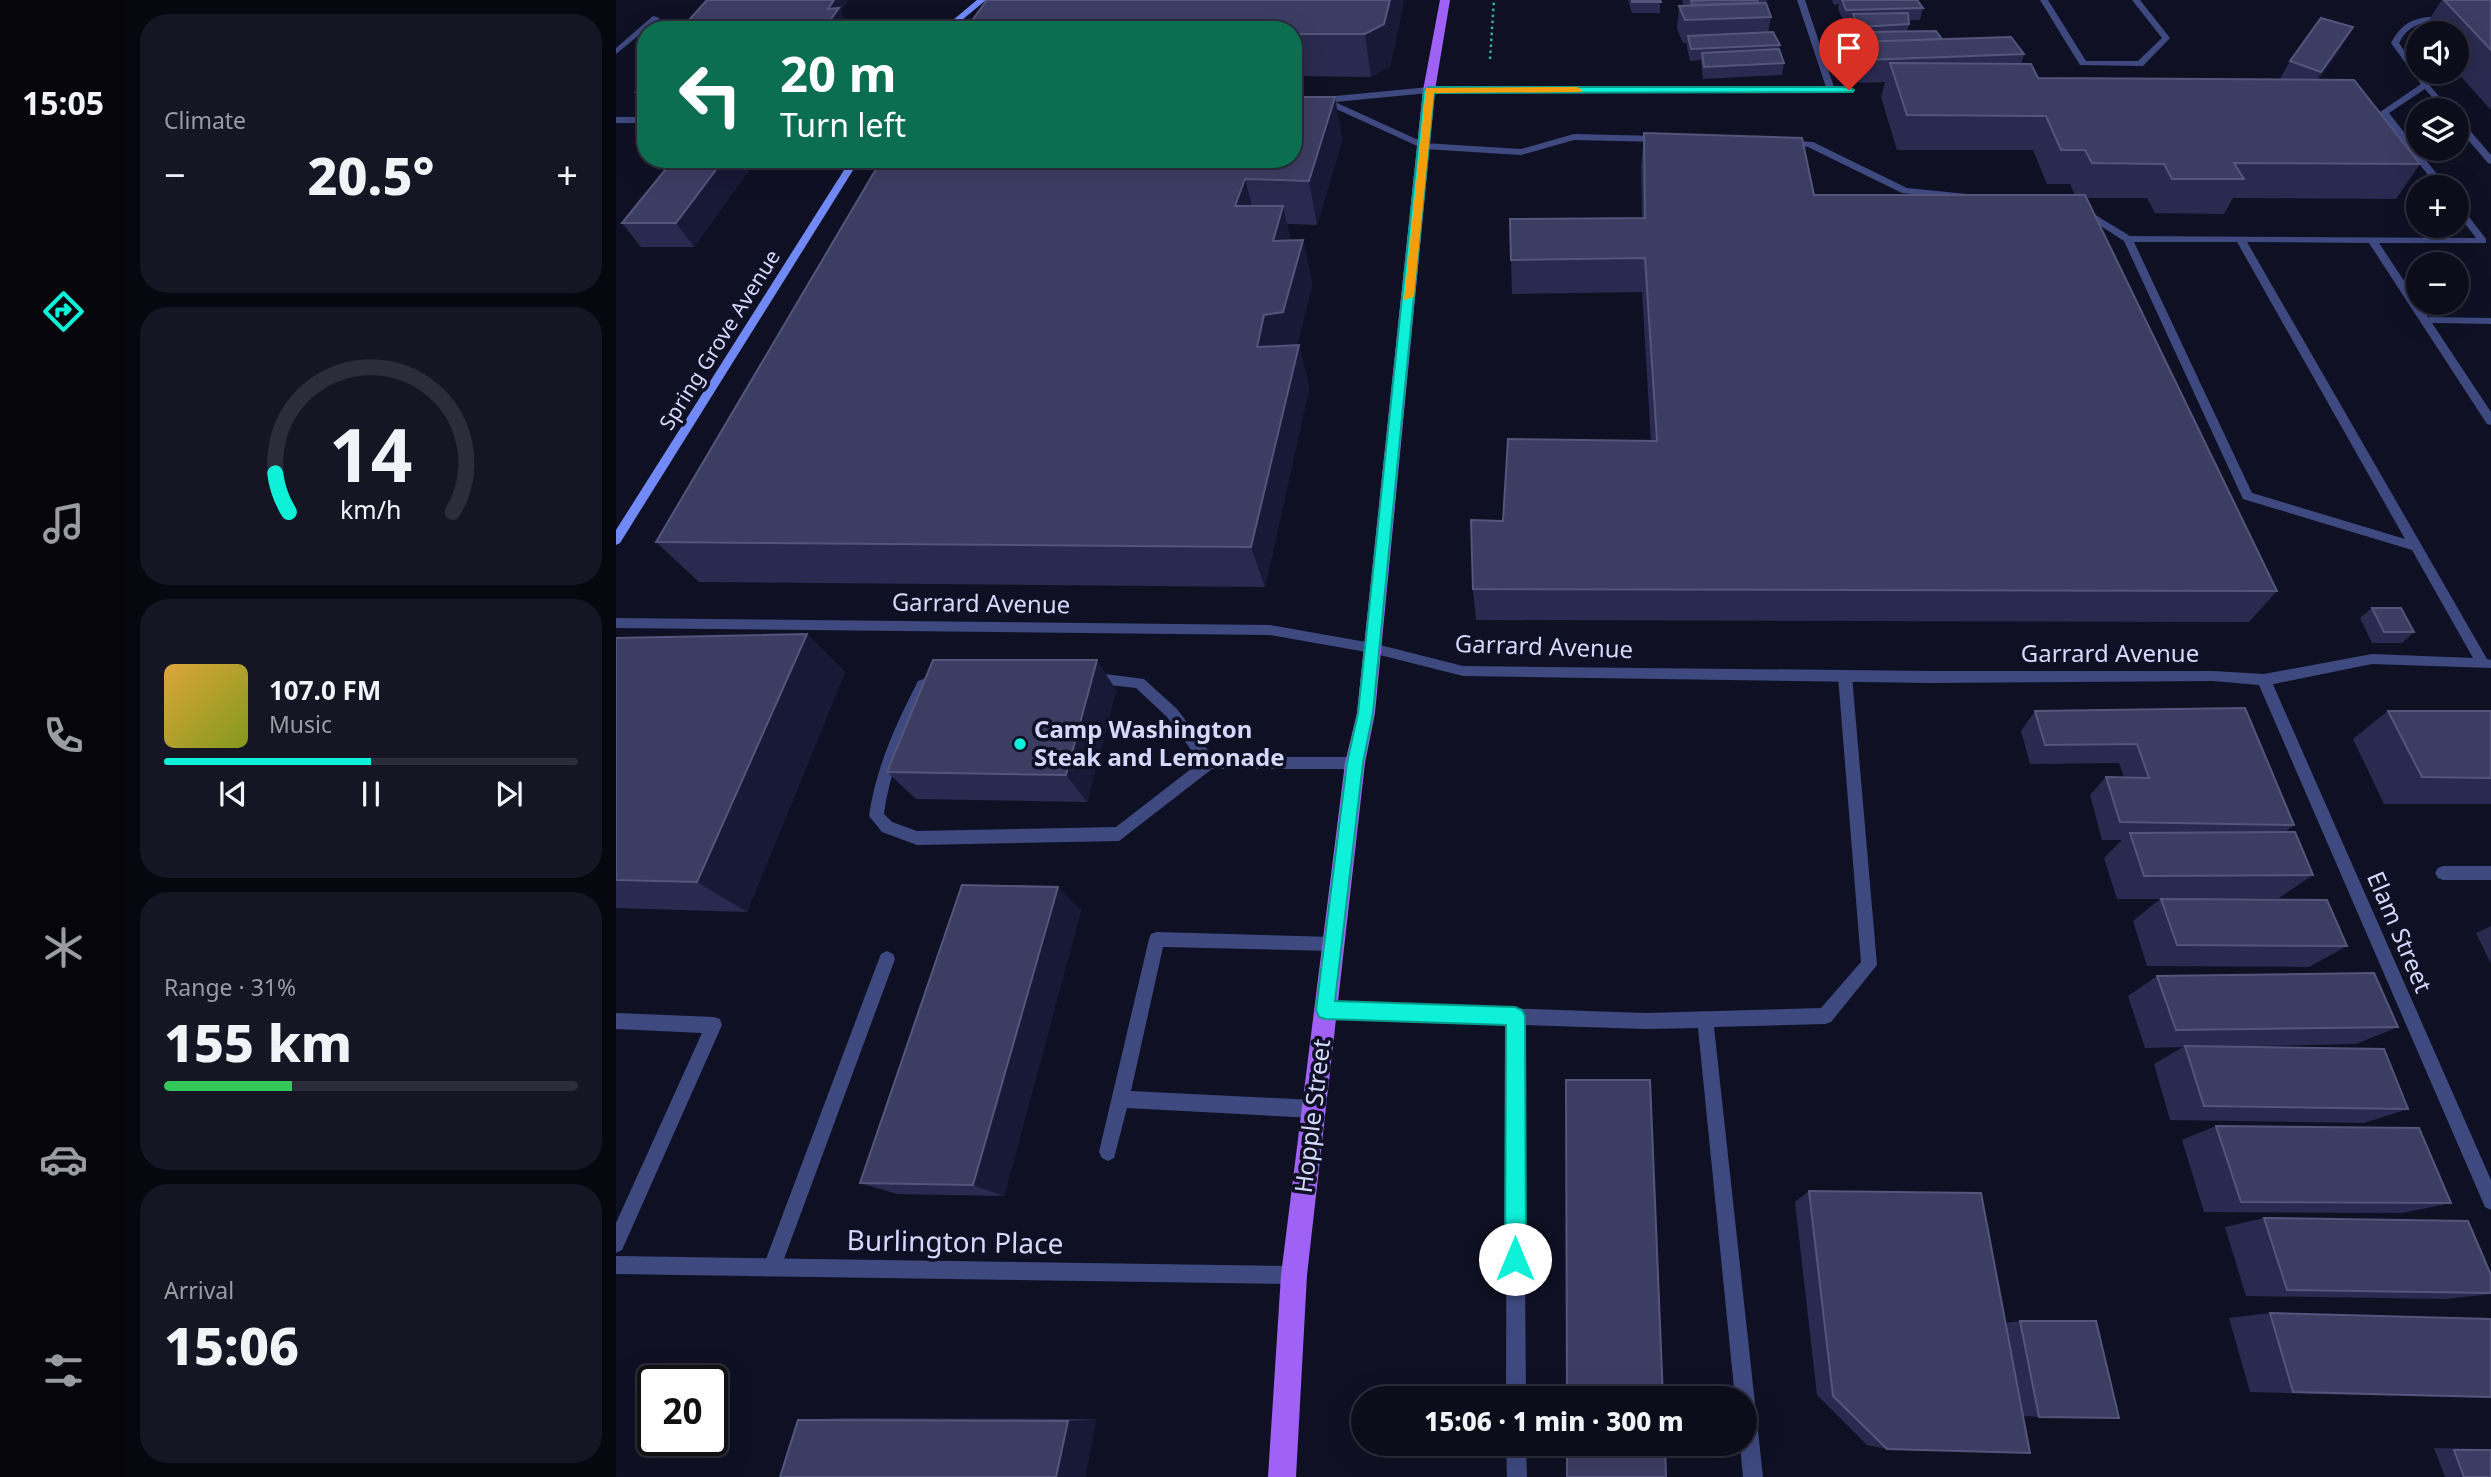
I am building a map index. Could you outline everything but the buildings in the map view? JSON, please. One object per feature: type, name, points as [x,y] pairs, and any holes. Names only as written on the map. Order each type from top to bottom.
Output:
[{"type":"main road","points":[[956,21],[982,0]]},
{"type":"main road","name":"Hopple Street","points":[[1282,1477],[1294,1275],[1355,763],[1366,713],[1429,90],[1445,3]]},
{"type":"main road","name":"Spring Grove Avenue","points":[[616,540],[850,168]]},
{"type":"street","points":[[1801,0],[1831,90]]},
{"type":"street","points":[[2044,0],[2082,63],[2140,64],[2166,38],[2136,0]]},
{"type":"street","points":[[652,21],[656,18]]},
{"type":"street","points":[[2437,98],[2395,43],[2402,28],[2418,20],[2455,18]]},
{"type":"street","points":[[616,52],[637,34]]},
{"type":"street","points":[[2426,85],[2384,112],[2433,175]]},
{"type":"street","points":[[1302,100],[1429,90],[1849,90]]},
{"type":"street","points":[[1325,100],[1424,146],[1521,152],[1574,136],[1671,139]]},
{"type":"street","points":[[616,120],[637,120]]},
{"type":"street","points":[[2469,135],[2491,161]]},
{"type":"street","points":[[1768,143],[1810,144],[1905,191],[1972,198]]},
{"type":"street","points":[[2065,207],[2079,208],[2129,239],[2487,240]]},
{"type":"street","points":[[2469,220],[2487,240]]},
{"type":"street","points":[[2129,239],[2247,496],[2416,547]]},
{"type":"street","points":[[2372,240],[2491,421]]},
{"type":"street","points":[[2241,241],[2416,547],[2487,664]]},
{"type":"street","points":[[2423,320],[2491,321]]},
{"type":"street","name":"Garrard Avenue","points":[[616,623],[1270,630],[1372,648],[1463,671],[1845,676],[2213,676],[2264,680],[2372,659],[2487,664]]},
{"type":"street","points":[[1325,1010],[1645,1021],[1825,1016],[1869,965],[1845,676]]},
{"type":"street","points":[[953,677],[923,685],[909,712],[877,798],[876,816],[887,827],[917,838],[1119,834],[1209,763],[1355,763]]},
{"type":"street","points":[[1097,679],[1139,682],[1172,713],[1209,763]]},
{"type":"street","name":"Elam Street","points":[[2264,680],[2491,1201]]},
{"type":"street","points":[[2443,873],[2491,873]]},
{"type":"street","points":[[1108,1152],[1157,939],[1333,944]]},
{"type":"street","points":[[772,1267],[887,959]]},
{"type":"street","points":[[1515,1016],[1516,1386]]},
{"type":"street","points":[[1705,1019],[1753,1477]]},
{"type":"street","points":[[616,1021],[714,1025],[616,1244]]},
{"type":"street","points":[[1121,1099],[1314,1109]]},
{"type":"street","name":"Burlington Place","points":[[616,1265],[1294,1275]]},
{"type":"street","points":[[1516,1456],[1517,1477]]},
{"type":"path","points":[[1490,68],[1494,0]]},
{"type":"slow traffic","points":[[1408,297],[1429,90],[1577,90]]},
{"type":"place","name":"Camp Washington Steak and Lemonade","points":[[1020,744]]},
{"type":"route","points":[[1515,1259],[1515,1016],[1325,1010],[1355,763],[1366,713],[1429,90],[1849,90]]}]
